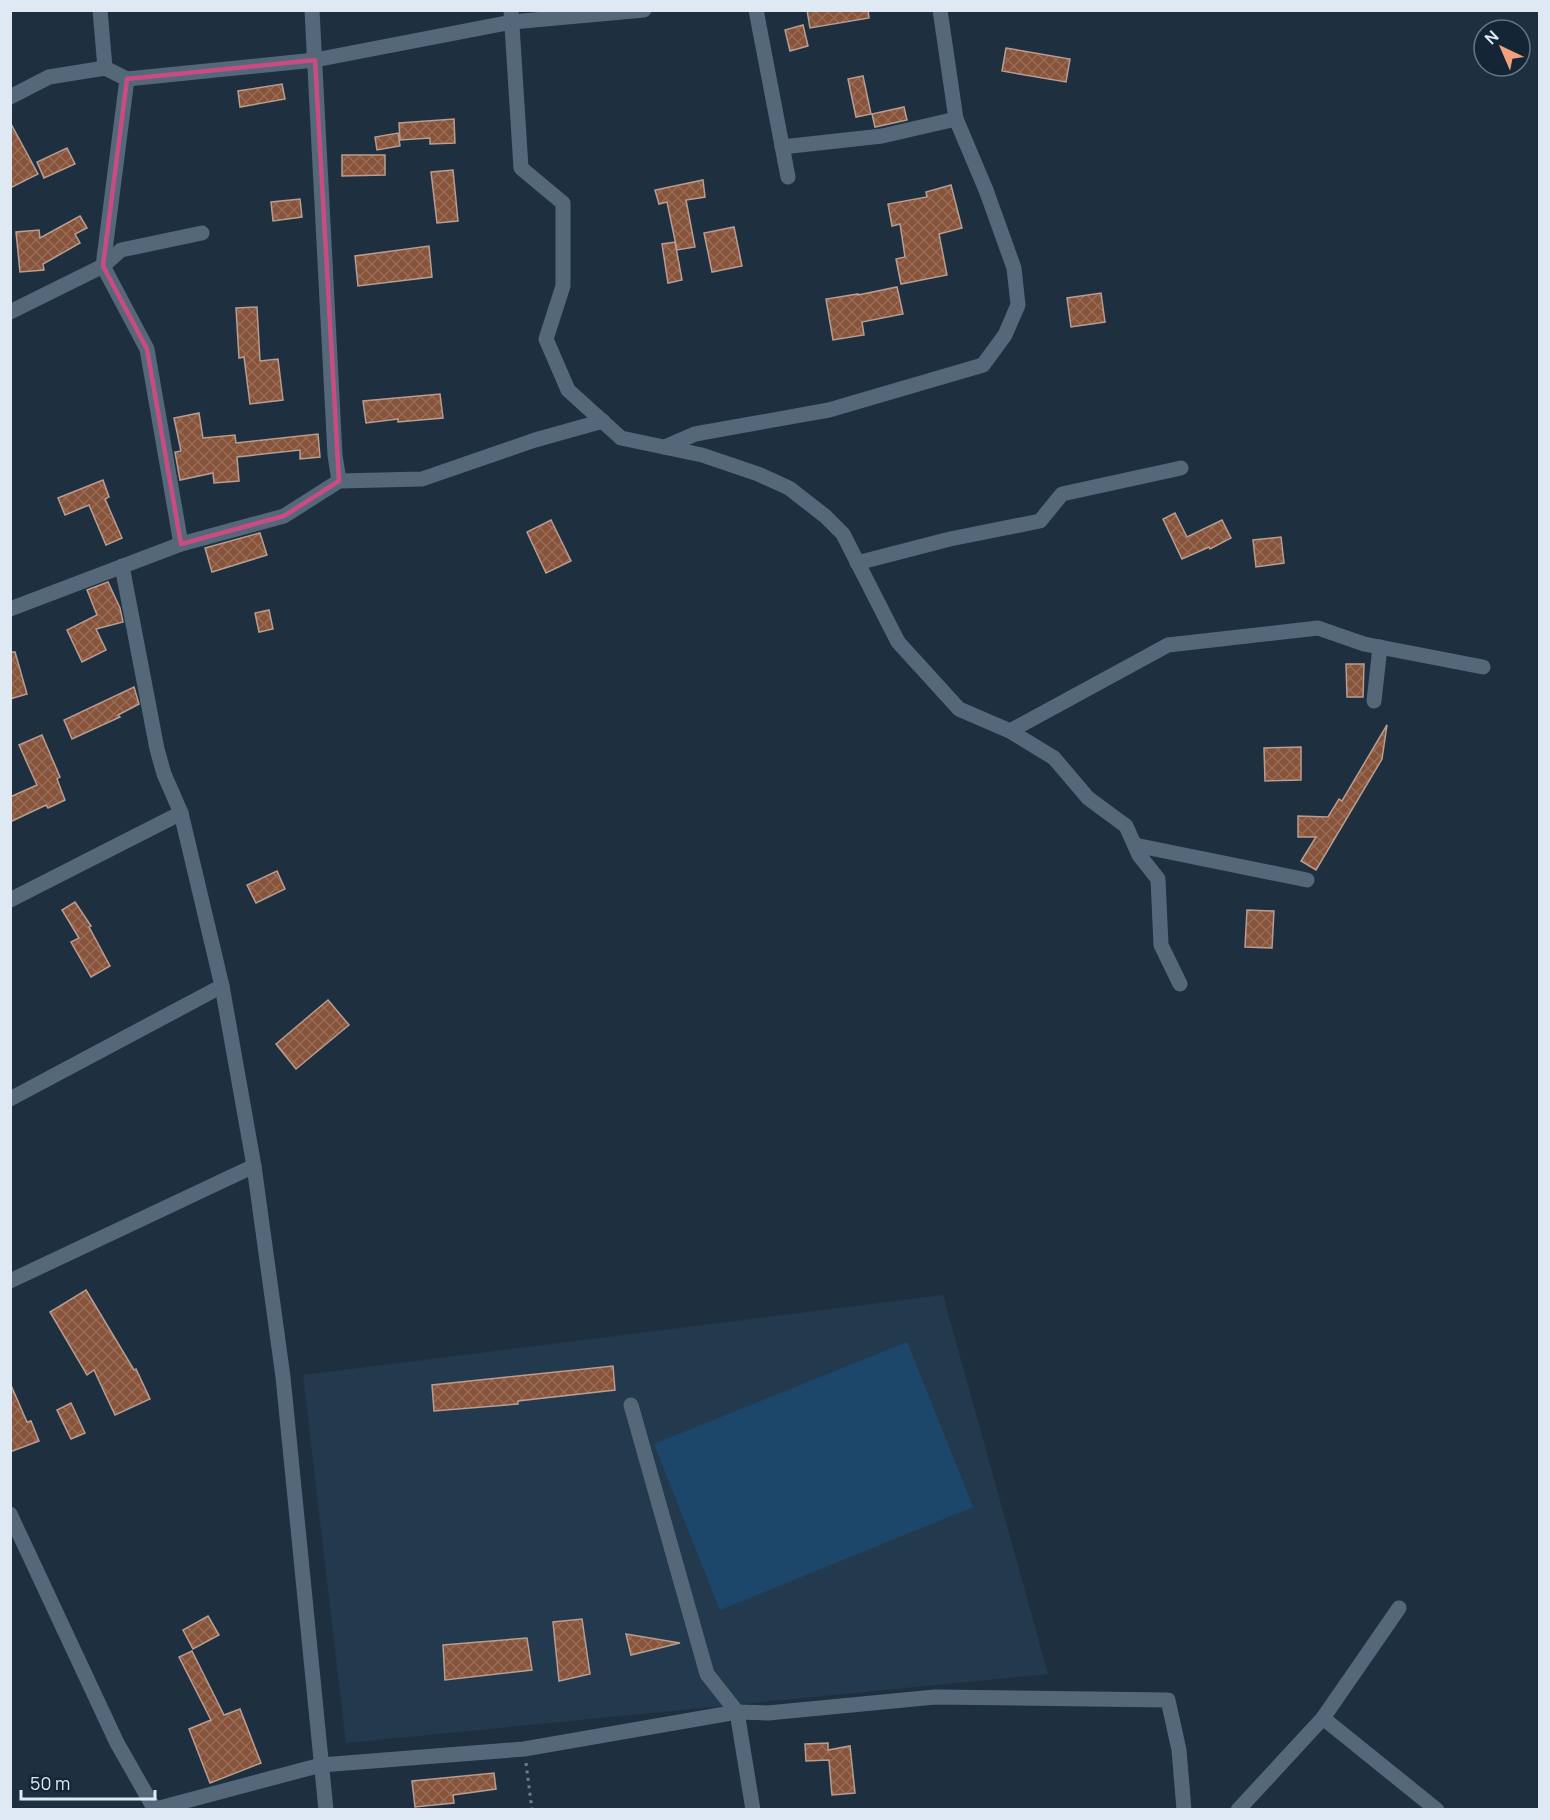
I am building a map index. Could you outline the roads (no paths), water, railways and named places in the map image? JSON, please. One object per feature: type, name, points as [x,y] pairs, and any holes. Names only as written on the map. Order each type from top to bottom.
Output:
[{"type":"street","points":[[100,10],[105,68]]},
{"type":"street","points":[[312,10],[334,454],[339,481]]},
{"type":"street","points":[[10,97],[49,77],[105,68],[127,79],[315,60],[511,16],[645,10]]},
{"type":"street","points":[[756,10],[788,177]]},
{"type":"street","points":[[664,447],[694,434],[829,410],[983,365],[1005,335],[1018,305],[1014,268],[986,190],[956,119],[940,10]]},
{"type":"street","points":[[511,16],[521,168],[563,203],[562,285],[546,339],[568,390],[621,438],[702,455],[758,474],[789,488],[825,516],[843,534],[898,642],[959,709],[1010,731],[1054,758],[1088,798],[1126,826],[1139,855],[1158,879],[1161,945],[1180,984]]},
{"type":"street","points":[[127,79],[103,266],[147,349],[181,544]]},
{"type":"street","points":[[782,147],[882,136],[956,119]]},
{"type":"street","points":[[10,312],[103,266],[121,250],[202,233]]},
{"type":"street","points":[[10,609],[181,544],[284,516],[339,481],[422,479],[536,440],[603,422]]},
{"type":"street","points":[[857,563],[950,539],[1040,521],[1062,494],[1181,468]]},
{"type":"street","points":[[122,566],[157,749],[164,774],[181,813],[222,986],[254,1166],[283,1377],[326,1809]]},
{"type":"street","points":[[1010,731],[1167,645],[1318,628],[1364,644],[1482,667]]},
{"type":"street","points":[[1374,701],[1380,647]]},
{"type":"street","points":[[10,900],[181,813]]},
{"type":"street","points":[[1135,845],[1307,880]]},
{"type":"street","points":[[10,1099],[222,986]]},
{"type":"street","points":[[10,1281],[254,1166]]},
{"type":"street","points":[[631,1405],[707,1674],[737,1712],[753,1809]]},
{"type":"street","points":[[10,1514],[117,1743],[153,1809],[321,1765],[524,1749],[737,1712],[768,1713],[935,1697],[1168,1700],[1179,1750],[1184,1809]]},
{"type":"street","points":[[1238,1809],[1323,1718],[1399,1608]]},
{"type":"street","points":[[1323,1718],[1437,1809]]}]
